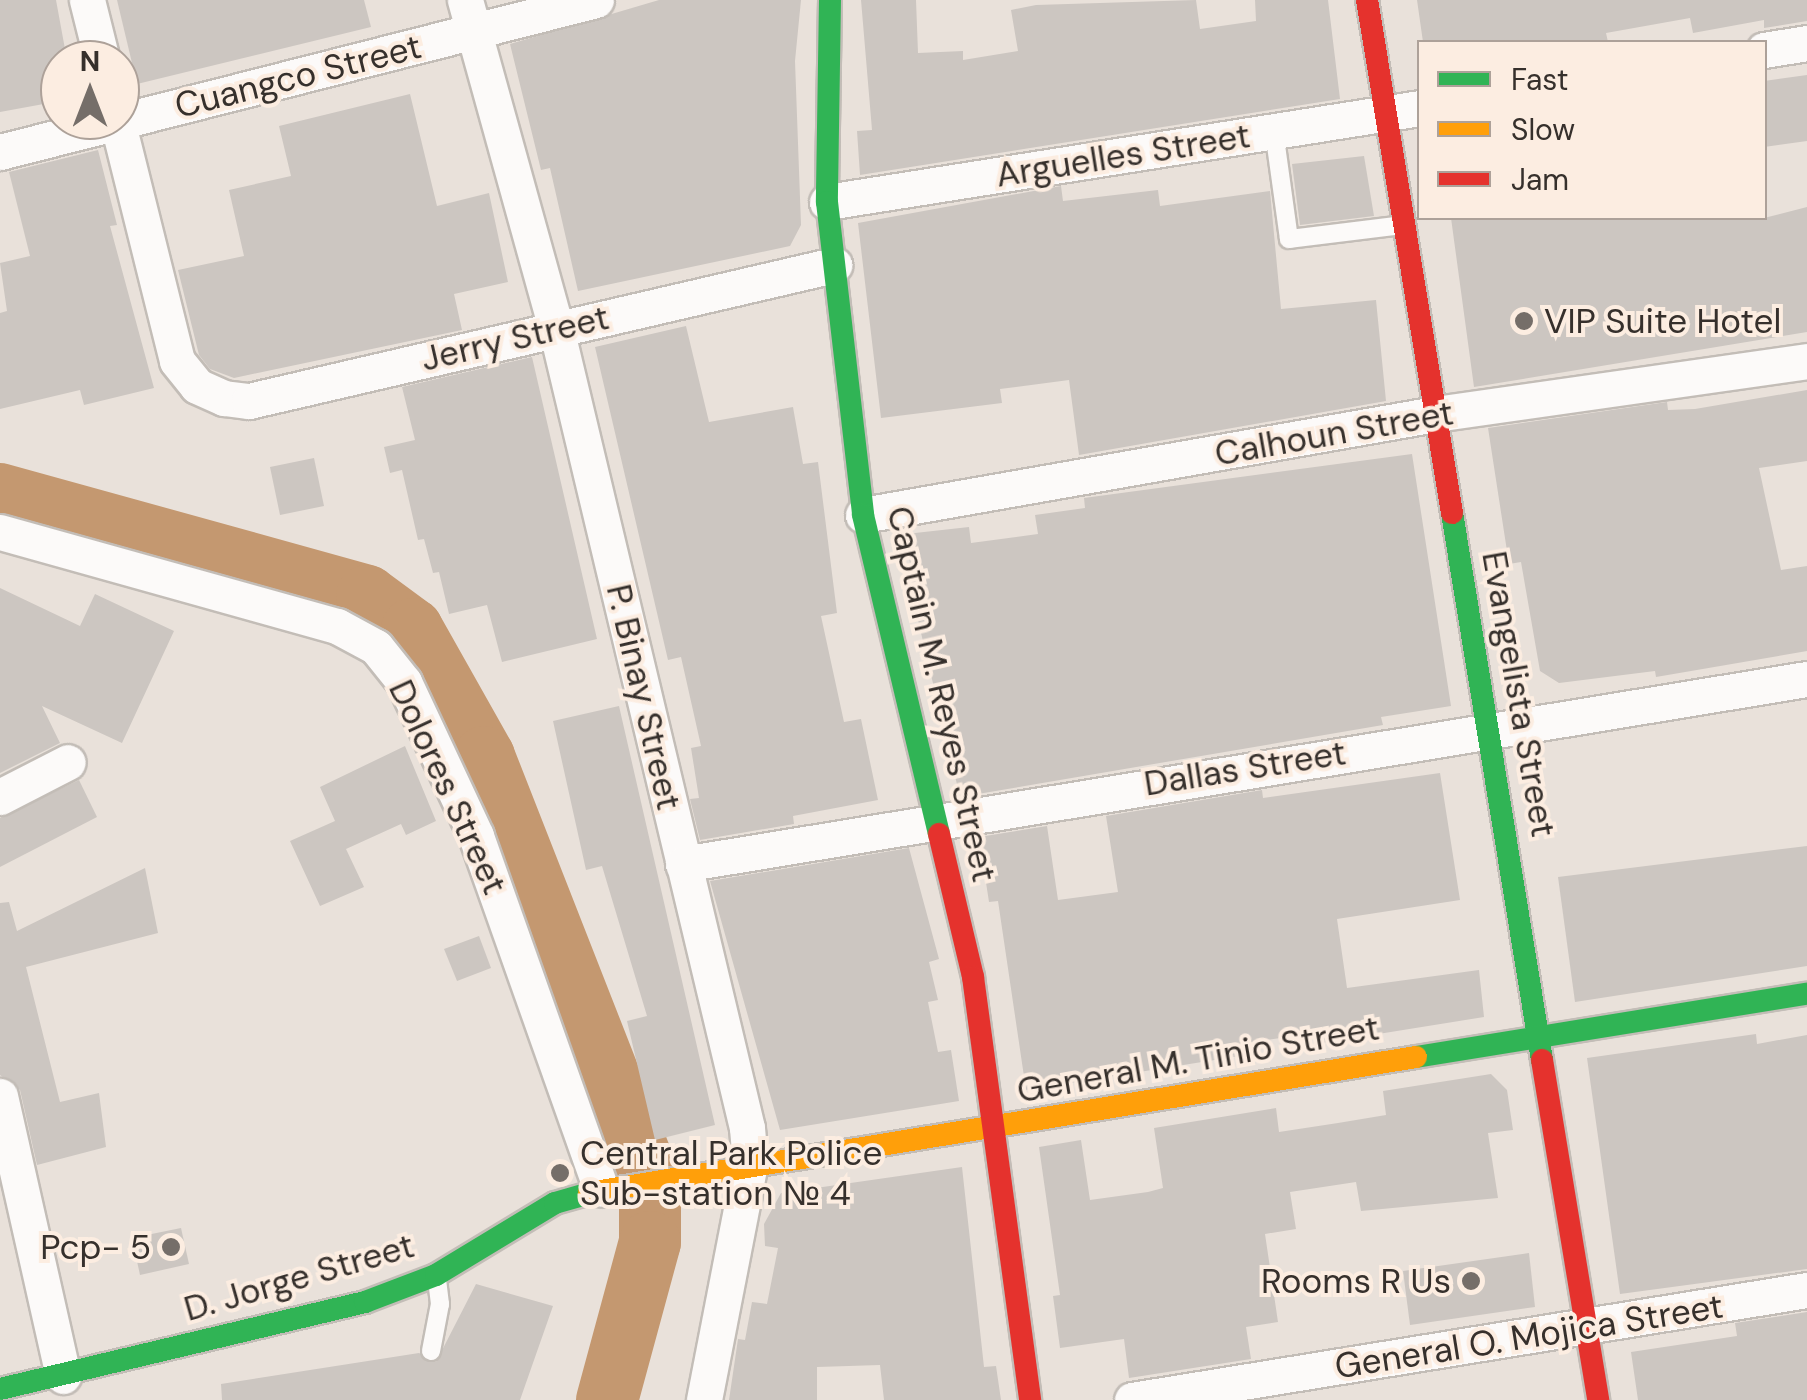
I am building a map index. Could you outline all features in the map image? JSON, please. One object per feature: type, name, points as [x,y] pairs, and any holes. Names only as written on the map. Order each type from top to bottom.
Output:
[{"type":"street","points":[[87,0],[97,40]]},
{"type":"street","name":"Cuangco Street","points":[[140,114],[468,16],[596,0]]},
{"type":"street","name":"Captain M. Reyes Street","points":[[830,0],[827,202],[863,515],[973,977],[1030,1400]]},
{"type":"street","name":"Evangelista Street","points":[[1367,0],[1402,111],[1404,225],[1598,1400]]},
{"type":"street","name":"P. Binay Street","points":[[468,16],[556,328],[747,1128],[750,1163],[704,1400]]},
{"type":"street","points":[[1767,50],[1807,43]]},
{"type":"street","name":"Arguelles Street","points":[[827,202],[1402,111]]},
{"type":"street","name":"Cuangco Street","points":[[0,152],[46,140]]},
{"type":"street","name":"Jerry Street","points":[[123,140],[177,361],[198,386],[249,401],[834,264]]},
{"type":"street","name":"Calhoun Street","points":[[863,515],[1435,414],[1807,361]]},
{"type":"street","name":"Dolores Street","points":[[0,532],[336,626],[376,647],[404,682],[476,836],[606,1188]]},
{"type":"street","name":"Dallas Street","points":[[683,864],[934,819],[1807,679]]},
{"type":"street","points":[[0,796],[68,762]]},
{"type":"street","name":"General M. Tinio Street","points":[[606,1188],[750,1163],[996,1129],[1807,994]]},
{"type":"street","points":[[0,1096],[63,1376]]},
{"type":"street","name":"D. Jorge Street","points":[[0,1389],[365,1302],[436,1275],[556,1203],[606,1188]]},
{"type":"street","name":"General O. Mojica Street","points":[[1132,1400],[1807,1290]]},
{"type":"lane","points":[[1274,131],[1290,239],[1404,225]]},
{"type":"lane","points":[[432,1350],[440,1304],[436,1275]]},
{"type":"building","points":[[0,0],[56,0],[63,40],[40,40],[40,105],[0,112]]},
{"type":"building","points":[[117,0],[364,0],[371,27],[140,83],[140,40],[127,40]]},
{"type":"building","points":[[659,0],[801,0],[795,61],[801,225],[790,246],[578,291],[550,168],[541,170],[510,44]]},
{"type":"building","points":[[861,0],[916,0],[918,53],[963,51],[963,60],[1018,51],[1011,10],[1036,5],[1196,0],[1200,29],[1256,21],[1255,0],[1328,0],[1340,99],[860,175],[857,131],[872,130]]},
{"type":"building","points":[[1417,0],[1807,0],[1807,21],[1764,28],[1764,20],[1693,33],[1690,18],[1606,33],[1608,40],[1423,40]]},
{"type":"building","points":[[1807,75],[1807,141],[1767,147],[1767,81]]},
{"type":"building","points":[[410,94],[437,206],[489,193],[508,282],[454,294],[462,330],[234,378],[210,369],[199,355],[178,270],[244,256],[229,190],[291,176],[279,126]]},
{"type":"building","points":[[98,150],[117,225],[110,226],[154,388],[84,405],[80,390],[0,409],[0,313],[7,311],[0,263],[30,256],[9,172]]},
{"type":"building","points":[[1364,156],[1374,216],[1300,225],[1292,164]]},
{"type":"building","points":[[1061,186],[1063,201],[1158,190],[1160,206],[1270,191],[1281,309],[1376,300],[1386,401],[1079,455],[1069,380],[1000,389],[1002,403],[881,418],[858,223]]},
{"type":"building","points":[[1807,207],[1807,332],[1474,387],[1451,220],[1767,217]]},
{"type":"building","points":[[686,326],[709,422],[793,407],[803,464],[818,462],[837,613],[821,616],[844,722],[861,719],[878,800],[793,816],[794,824],[700,840],[690,799],[699,798],[691,748],[701,746],[681,657],[668,660],[595,347]]},
{"type":"building","points":[[532,357],[597,639],[502,662],[487,605],[449,614],[439,572],[433,573],[424,539],[418,540],[402,470],[390,473],[384,447],[415,440],[402,387]]},
{"type":"building","points":[[1807,390],[1807,461],[1759,468],[1781,570],[1807,566],[1807,651],[1656,677],[1655,671],[1559,683],[1540,671],[1521,562],[1509,564],[1488,428],[1667,402],[1668,410],[1695,409]]},
{"type":"building","points":[[1412,454],[1451,706],[1381,717],[1383,725],[960,797],[917,616],[906,534],[969,527],[971,543],[1038,534],[1035,515],[1085,508],[1084,498]]},
{"type":"building","points":[[314,458],[324,506],[280,515],[270,467]]},
{"type":"building","points":[[0,588],[80,626],[95,594],[174,631],[122,743],[42,706],[60,743],[0,773]]},
{"type":"building","points":[[619,706],[715,1125],[655,1140],[627,1021],[647,1016],[602,866],[586,870],[553,721]]},
{"type":"building","points":[[405,746],[436,821],[406,835],[401,824],[346,849],[364,887],[320,906],[290,841],[335,821],[320,787]]},
{"type":"building","points":[[1440,773],[1460,900],[1337,919],[1347,988],[1479,970],[1484,1017],[1316,1044],[1315,1033],[1245,1043],[1246,1055],[1026,1090],[998,901],[989,902],[979,837],[1047,826],[1058,900],[1118,892],[1106,816],[1262,790],[1263,798]]},
{"type":"building","points":[[79,780],[97,817],[0,867],[0,818]]},
{"type":"building","points":[[1807,846],[1807,966],[1575,1002],[1558,877]]},
{"type":"building","points":[[909,848],[939,959],[929,962],[938,1000],[928,1002],[938,1052],[951,1050],[959,1101],[780,1130],[710,881]]},
{"type":"building","points":[[145,868],[158,933],[26,967],[60,1102],[99,1093],[106,1147],[37,1165],[20,1090],[0,1075],[0,903],[9,902],[17,931]]},
{"type":"building","points":[[479,936],[491,968],[457,981],[444,949]]},
{"type":"building","points":[[1756,1034],[1757,1044],[1807,1035],[1807,1269],[1620,1294],[1587,1058]]},
{"type":"building","points":[[1491,1074],[1507,1090],[1513,1130],[1488,1133],[1498,1198],[1361,1211],[1356,1182],[1290,1192],[1296,1229],[1265,1234],[1278,1322],[1246,1327],[1251,1359],[1129,1378],[1124,1339],[1060,1348],[1053,1296],[1060,1295],[1039,1147],[1081,1140],[1090,1200],[1148,1192],[1163,1188],[1154,1128],[1276,1108],[1279,1132],[1338,1123],[1386,1115],[1383,1091]]},
{"type":"building","points":[[962,1167],[984,1367],[996,1366],[1001,1400],[884,1400],[880,1365],[817,1367],[817,1400],[729,1400],[738,1339],[745,1340],[752,1302],[767,1304],[778,1248],[765,1246],[764,1224],[781,1193]]},
{"type":"building","points":[[181,1228],[189,1264],[140,1275],[132,1238]]},
{"type":"building","points":[[1529,1253],[1535,1307],[1410,1325],[1403,1271]]},
{"type":"building","points":[[476,1284],[553,1306],[520,1400],[222,1400],[221,1384],[419,1353],[436,1362]]},
{"type":"building","points":[[1807,1312],[1807,1400],[1638,1400],[1631,1352],[1737,1336],[1735,1323]]},
{"type":"waterway","points":[[0,494],[367,596],[412,629],[484,757],[650,1180],[650,1242],[607,1400]]},
{"type":"traffic: fast","points":[[830,0],[827,202],[863,515],[939,834]]},
{"type":"traffic: fast","points":[[1452,513],[1542,1060]]},
{"type":"traffic: fast","points":[[1416,1057],[1807,994]]},
{"type":"traffic: fast","points":[[0,1389],[365,1302],[436,1275],[555,1203],[589,1193]]},
{"type":"traffic: slow","points":[[589,1193],[1416,1057]]},
{"type":"traffic: jam","points":[[1367,0],[1452,513]]},
{"type":"traffic: jam","points":[[939,834],[973,977],[1030,1400]]},
{"type":"traffic: jam","points":[[1542,1060],[1598,1400]]},
{"type":"place","name":"VIP Suite Hotel","points":[[1524,321]]},
{"type":"place","name":"Central Park Police Sub-station № 4","points":[[560,1173]]},
{"type":"place","name":"Pcp- 5","points":[[171,1247]]},
{"type":"place","name":"Rooms R Us","points":[[1471,1281]]}]
